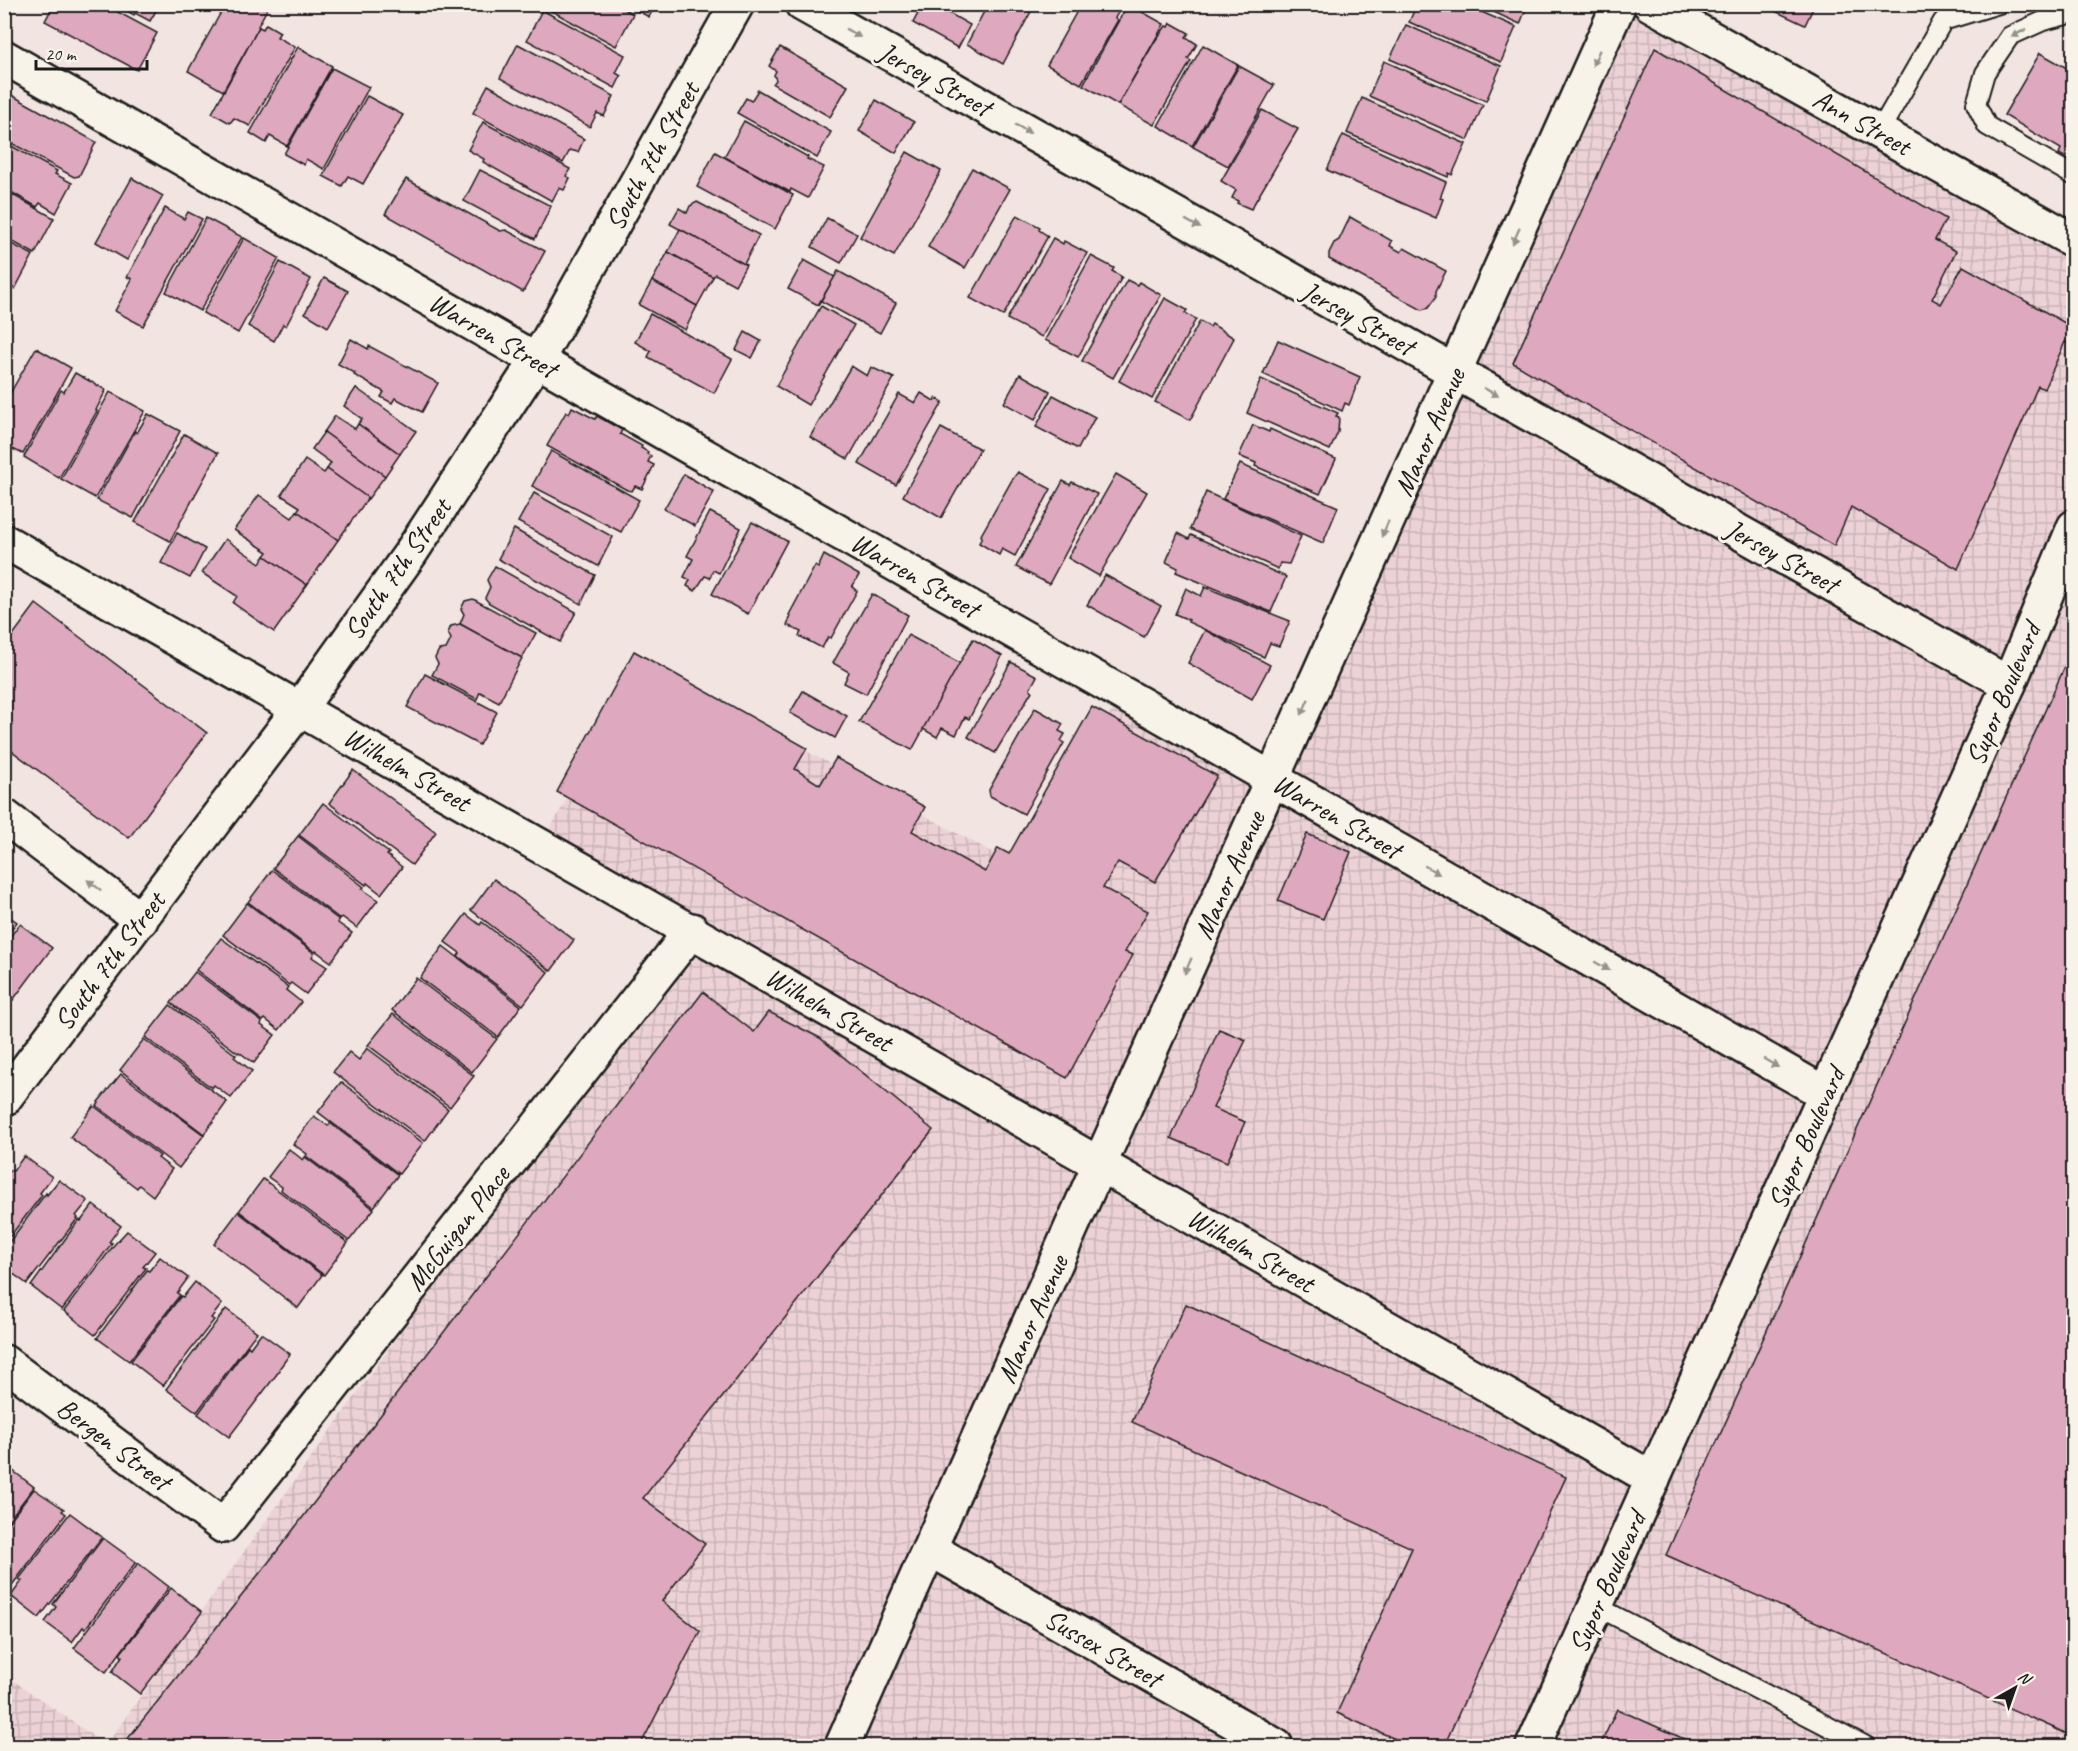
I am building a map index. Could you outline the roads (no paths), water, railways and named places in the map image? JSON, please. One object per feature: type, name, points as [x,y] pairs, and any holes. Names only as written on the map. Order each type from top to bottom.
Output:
[{"type":"street","name":"South 7th Street","points":[[4,1099],[300,708],[410,554],[537,360],[737,4]]},
{"type":"street","name":"Jersey Street","points":[[802,4],[2009,684]]},
{"type":"street","name":"Manor Avenue","points":[[842,1746],[1100,1163],[1619,4]]},
{"type":"street","name":"Ann Street","points":[[1650,4],[2073,241]]},
{"type":"street","name":"Warren Street","points":[[4,57],[1826,1094]]},
{"type":"street","name":"Supor Boulevard","points":[[1533,1746],[2009,684],[2073,527]]},
{"type":"street","name":"Wilhelm Street","points":[[4,541],[692,930],[1653,1479]]},
{"type":"street","points":[[4,816],[141,920]]},
{"type":"street","name":"McGuigan Place","points":[[223,1526],[692,930]]},
{"type":"street","name":"Bergen Street","points":[[4,1362],[223,1526]]},
{"type":"street","name":"Sussex Street","points":[[930,1549],[1276,1746]]},
{"type":"lane","points":[[1879,132],[1943,21],[1999,4]]},
{"type":"lane","points":[[2073,13],[2043,21],[2010,36],[1985,73],[1976,104],[1987,126],[2073,176]]},
{"type":"lane","points":[[1596,1606],[1866,1746]]}]
